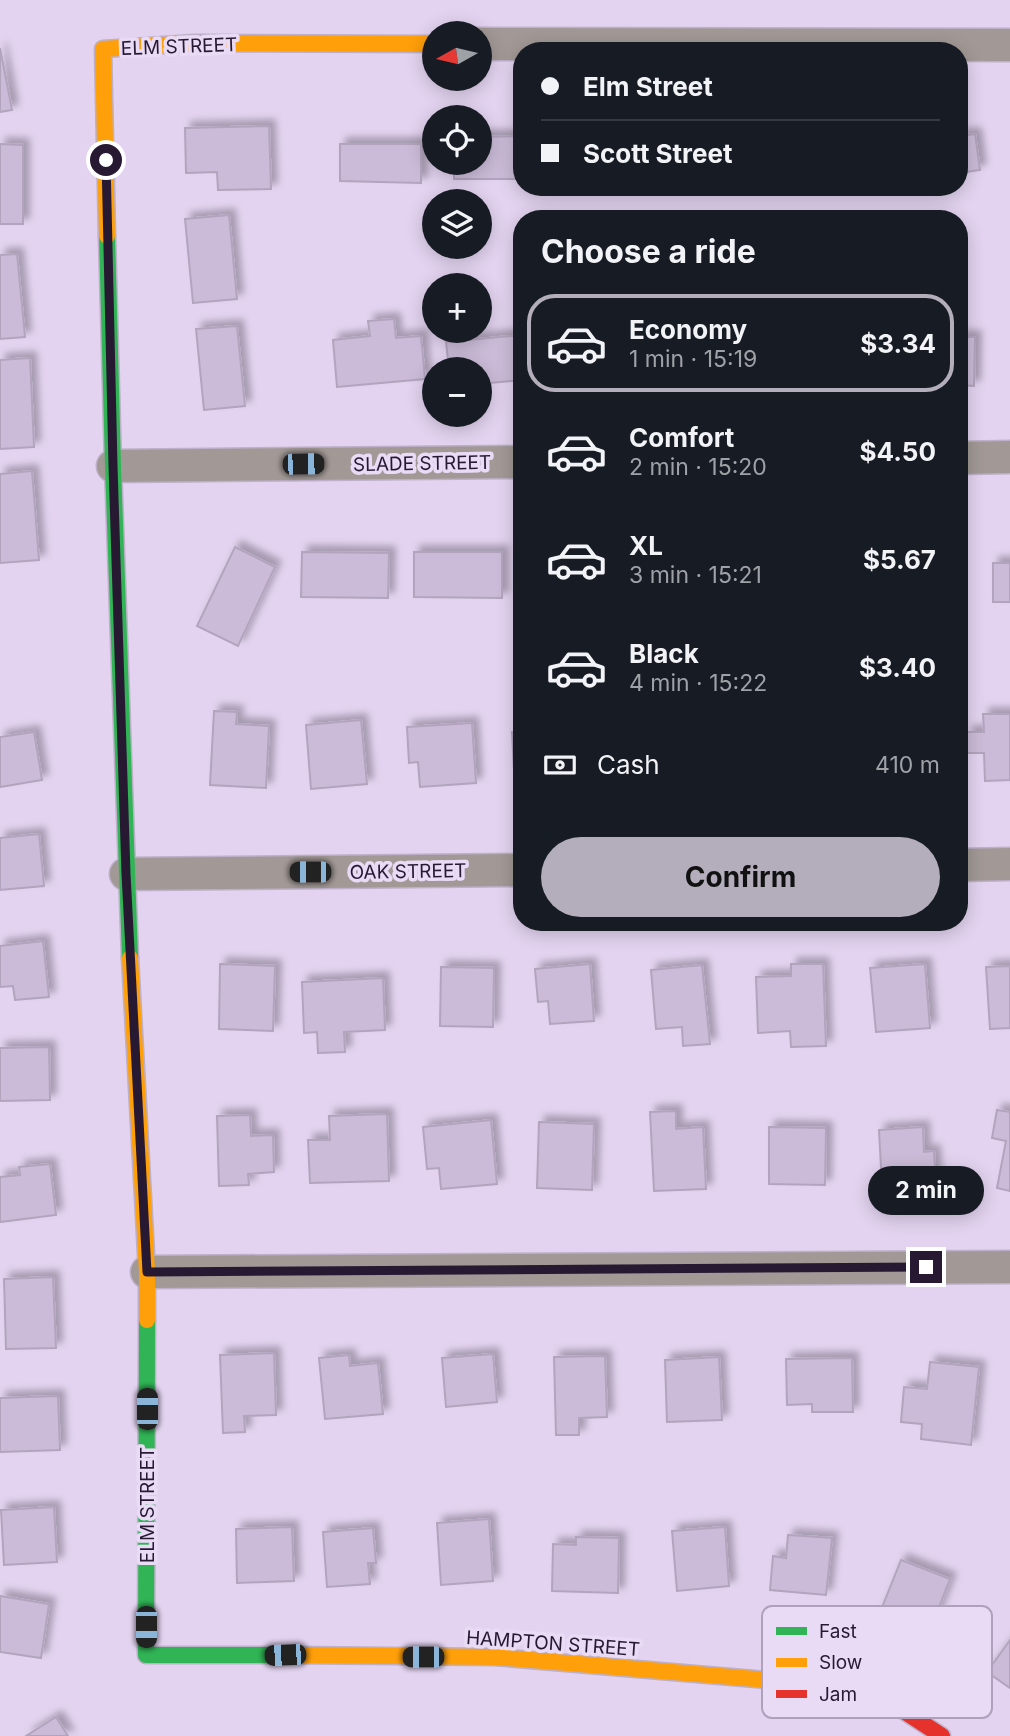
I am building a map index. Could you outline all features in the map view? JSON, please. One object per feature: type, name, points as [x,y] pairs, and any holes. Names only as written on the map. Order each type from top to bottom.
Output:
[{"type":"street","name":"ELM STREET","points":[[146,1655],[147,1272],[126,874],[103,49],[195,43],[422,44]]},
{"type":"street","points":[[492,44],[513,44]]},
{"type":"street","points":[[968,45],[1010,45]]},
{"type":"street","points":[[968,458],[1010,457]]},
{"type":"street","name":"SLADE STREET","points":[[113,466],[513,462]]},
{"type":"street","points":[[968,865],[1010,864]]},
{"type":"street","name":"OAK STREET","points":[[126,874],[513,870]]},
{"type":"street","points":[[147,1272],[1010,1267]]},
{"type":"street","name":"HAMPTON STREET","points":[[146,1655],[495,1657],[762,1680]]},
{"type":"street","name":"HAMPTON STREET","points":[[914,1718],[942,1736]]},
{"type":"building","points":[[0,48],[12,110],[0,112]]},
{"type":"building","points":[[269,126],[271,189],[218,190],[217,172],[186,173],[185,128]]},
{"type":"building","points":[[975,134],[980,170],[968,172],[968,135]]},
{"type":"building","points":[[513,136],[513,179],[454,179],[454,175],[492,175],[492,137]]},
{"type":"building","points":[[0,144],[23,145],[23,224],[0,224]]},
{"type":"building","points":[[340,144],[421,144],[421,183],[340,181]]},
{"type":"building","points":[[229,215],[237,299],[193,303],[185,219]]},
{"type":"building","points":[[17,254],[25,337],[0,339],[0,255]]},
{"type":"building","points":[[394,319],[396,338],[421,336],[422,379],[337,387],[333,340],[370,336],[368,321]]},
{"type":"building","points":[[237,326],[245,406],[204,410],[196,329]]},
{"type":"building","points":[[513,336],[513,381],[492,383],[492,357],[448,357],[446,343],[492,343],[492,338]]},
{"type":"building","points":[[968,337],[975,337],[974,386],[968,386]]},
{"type":"building","points":[[30,358],[34,447],[0,449],[0,360]]},
{"type":"building","points":[[32,471],[39,560],[0,563],[0,474]]},
{"type":"building","points":[[235,547],[275,567],[238,646],[197,626]]},
{"type":"building","points":[[302,552],[389,553],[388,598],[301,597]]},
{"type":"building","points":[[414,552],[502,552],[502,598],[414,597]]},
{"type":"building","points":[[993,563],[1010,563],[1010,602],[993,602]]},
{"type":"building","points":[[214,711],[237,712],[236,724],[269,726],[266,788],[210,785]]},
{"type":"building","points":[[983,714],[1010,714],[1010,780],[985,781],[984,753],[968,753],[968,732],[984,732]]},
{"type":"building","points":[[361,720],[367,784],[311,789],[306,725]]},
{"type":"building","points":[[472,723],[476,783],[420,787],[418,762],[409,763],[407,727]]},
{"type":"building","points":[[34,732],[42,780],[0,787],[0,737]]},
{"type":"building","points":[[39,834],[44,886],[0,890],[0,838]]},
{"type":"building","points":[[43,941],[49,997],[15,1000],[13,986],[0,987],[0,946]]},
{"type":"building","points":[[220,964],[275,966],[273,1031],[219,1029]]},
{"type":"building","points":[[590,964],[594,1021],[550,1024],[548,1001],[538,1002],[535,969]]},
{"type":"building","points":[[791,964],[823,964],[826,1046],[791,1047],[790,1031],[758,1033],[756,977],[791,976]]},
{"type":"building","points":[[925,964],[930,1028],[876,1032],[870,968]]},
{"type":"building","points":[[702,965],[710,1044],[683,1046],[682,1027],[656,1029],[651,970]]},
{"type":"building","points":[[1010,966],[1010,1028],[990,1029],[986,967]]},
{"type":"building","points":[[441,967],[494,968],[493,1027],[440,1026]]},
{"type":"building","points":[[383,978],[385,1030],[344,1032],[345,1052],[318,1053],[317,1032],[304,1033],[302,982]]},
{"type":"building","points":[[49,1047],[50,1100],[0,1101],[0,1048]]},
{"type":"building","points":[[997,1110],[1010,1112],[1010,1191],[997,1188],[1006,1141],[992,1138]]},
{"type":"building","points":[[676,1111],[676,1129],[703,1127],[706,1189],[654,1191],[650,1112]]},
{"type":"building","points":[[387,1114],[389,1181],[310,1183],[308,1140],[330,1140],[329,1116]]},
{"type":"building","points":[[250,1115],[251,1136],[273,1135],[274,1172],[248,1174],[249,1185],[219,1186],[217,1116]]},
{"type":"building","points":[[491,1120],[497,1184],[441,1189],[439,1168],[427,1169],[423,1127]]},
{"type":"building","points":[[539,1122],[594,1124],[592,1190],[537,1188]]},
{"type":"building","points":[[769,1127],[826,1128],[825,1185],[769,1184]]},
{"type":"building","points":[[923,1127],[924,1152],[934,1151],[936,1184],[882,1187],[879,1130]]},
{"type":"building","points":[[50,1164],[56,1215],[0,1222],[0,1177],[20,1175],[19,1167]]},
{"type":"building","points":[[53,1277],[56,1348],[6,1349],[4,1279]]},
{"type":"building","points":[[274,1353],[276,1415],[244,1416],[245,1432],[223,1433],[220,1355]]},
{"type":"building","points":[[493,1354],[497,1402],[446,1407],[442,1358]]},
{"type":"building","points":[[349,1355],[350,1366],[378,1363],[383,1414],[325,1419],[319,1358]]},
{"type":"building","points":[[605,1356],[607,1417],[579,1418],[579,1435],[556,1435],[554,1357]]},
{"type":"building","points":[[719,1357],[722,1420],[667,1422],[665,1360]]},
{"type":"building","points":[[852,1358],[853,1412],[812,1412],[812,1404],[787,1405],[786,1359]]},
{"type":"building","points":[[930,1362],[979,1367],[971,1445],[921,1439],[922,1424],[901,1422],[904,1387],[927,1389]]},
{"type":"building","points":[[58,1396],[60,1450],[0,1452],[0,1398]]},
{"type":"building","points":[[54,1507],[57,1562],[4,1565],[1,1510]]},
{"type":"building","points":[[489,1519],[493,1581],[441,1585],[437,1523]]},
{"type":"building","points":[[292,1527],[294,1581],[237,1583],[236,1529]]},
{"type":"building","points":[[725,1527],[729,1586],[677,1591],[672,1531]]},
{"type":"building","points":[[373,1528],[376,1563],[368,1563],[370,1584],[327,1587],[323,1532]]},
{"type":"building","points":[[788,1535],[832,1538],[826,1595],[770,1590],[773,1556],[786,1558]]},
{"type":"building","points":[[576,1537],[619,1538],[618,1593],[552,1591],[553,1544],[576,1545]]},
{"type":"building","points":[[901,1560],[950,1579],[939,1606],[883,1606]]},
{"type":"building","points":[[0,1596],[49,1604],[41,1658],[0,1652]]},
{"type":"building","points":[[1010,1640],[1010,1688],[992,1675],[992,1665]]},
{"type":"building","points":[[56,1717],[68,1736],[26,1736]]},
{"type":"traffic: fast","points":[[107,236],[130,958]]},
{"type":"traffic: fast","points":[[147,1320],[146,1655],[291,1655]]},
{"type":"traffic: slow","points":[[107,236],[103,49],[195,43],[422,44]]},
{"type":"traffic: slow","points":[[130,958],[147,1272],[147,1320]]},
{"type":"traffic: slow","points":[[291,1655],[495,1657],[762,1680]]},
{"type":"traffic: jam","points":[[914,1718],[942,1736]]},
{"type":"route","points":[[106,160],[126,874],[147,1272],[926,1267]]}]
